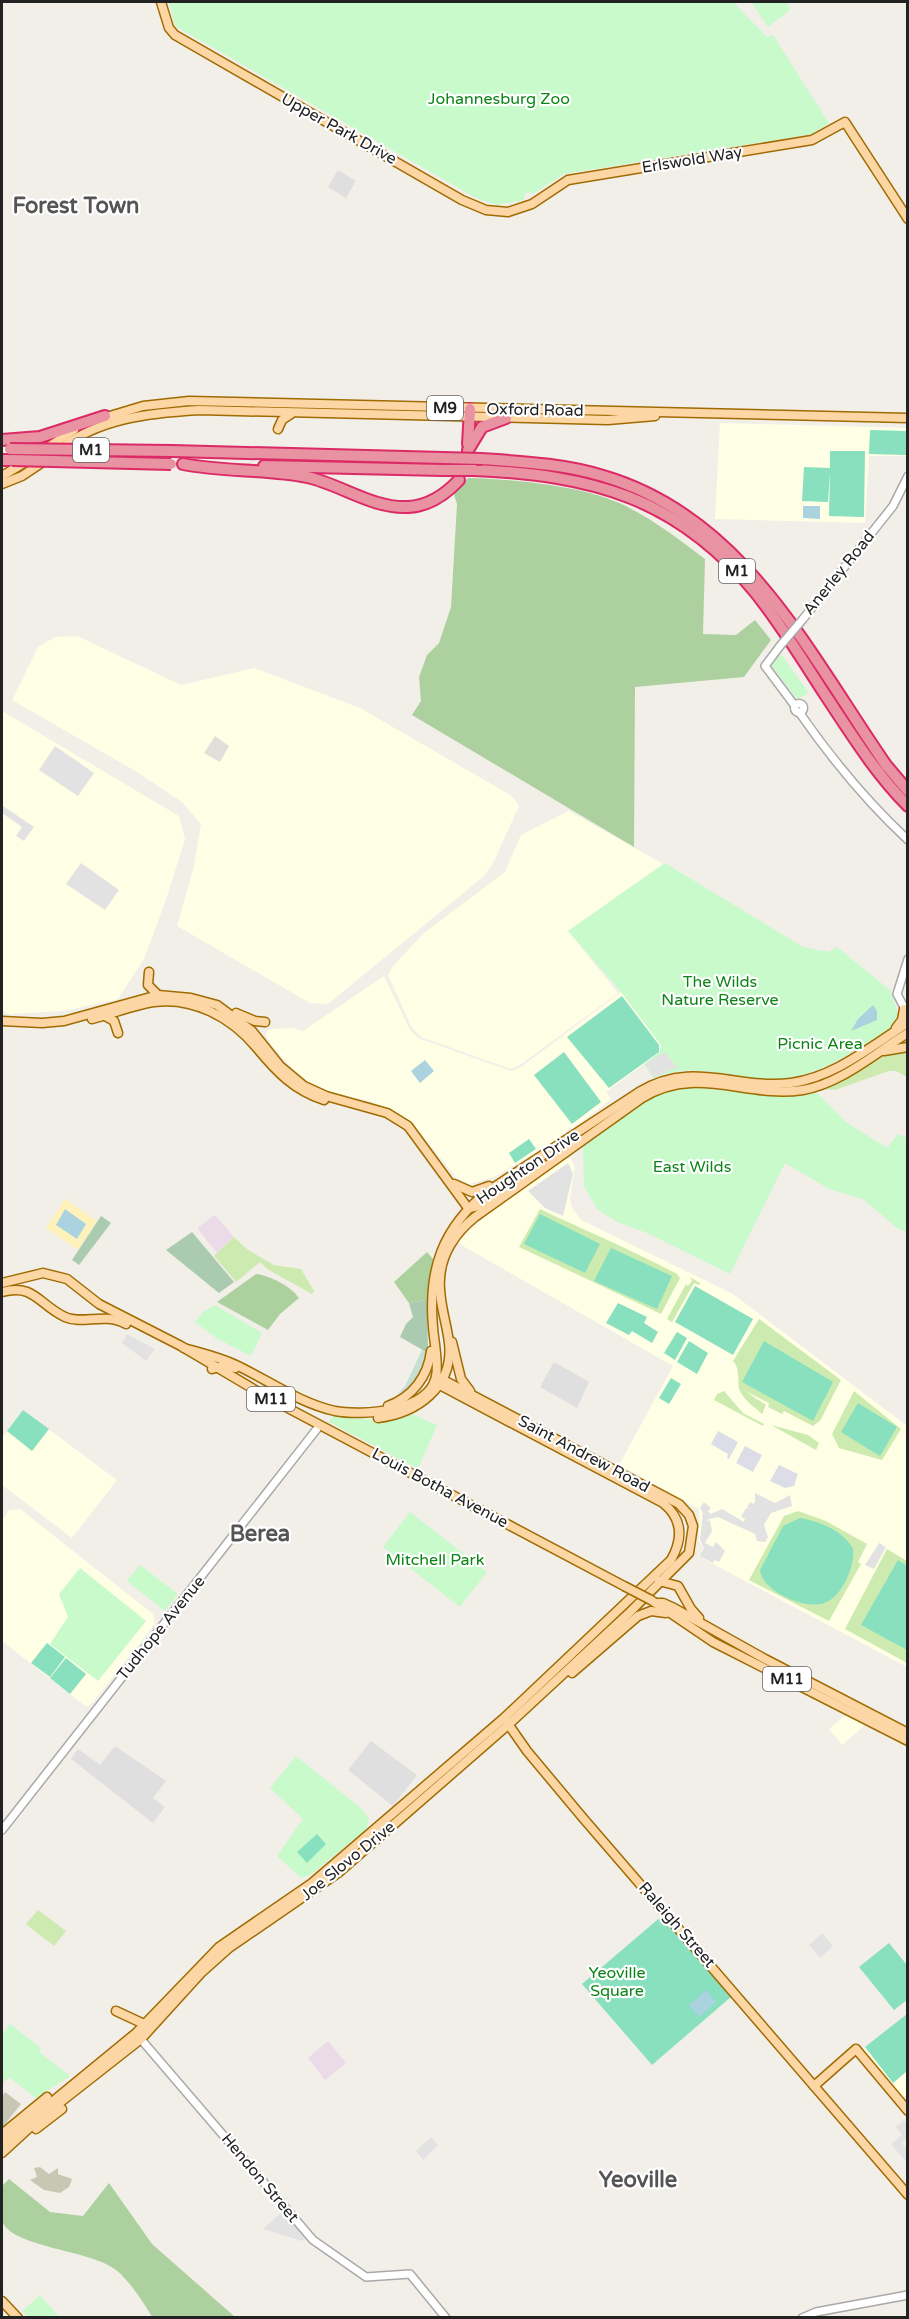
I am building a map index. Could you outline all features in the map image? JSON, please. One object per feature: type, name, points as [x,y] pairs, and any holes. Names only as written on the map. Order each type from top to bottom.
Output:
[{"type":"highway","points":[[470,412],[468,451],[482,427],[506,418]]},
{"type":"highway","points":[[2,440],[40,438],[105,416]]},
{"type":"highway","name":"M1","points":[[6,455],[172,451],[482,459],[558,465],[604,476],[660,499],[706,529],[733,553],[763,586],[886,765],[908,791]]},
{"type":"highway","name":"M1","points":[[6,455],[286,471],[474,470],[541,474],[597,485],[651,507],[704,540],[730,565],[760,599],[872,764],[908,807]]},
{"type":"highway","points":[[286,471],[318,480],[374,501],[400,507],[431,502],[444,495],[459,480]]},
{"type":"main road","name":"Upper Park Drive","points":[[161,2],[169,28],[176,35],[470,204],[486,210],[508,212],[525,207],[540,198]]},
{"type":"main road","name":"Erlswold Way","points":[[540,198],[568,180],[812,140],[844,122],[908,219]]},
{"type":"main road","name":"Oxford Road","points":[[2,476],[68,433],[105,416],[143,406],[189,401],[470,412],[908,420]]},
{"type":"main road","name":"Oxford Road","points":[[2,484],[29,471],[75,438],[122,419],[167,412],[200,410],[291,414],[470,412],[506,418],[608,420],[693,416],[908,420]]},
{"type":"main road","points":[[263,412],[278,428],[285,417],[291,414]]},
{"type":"main road","points":[[149,972],[148,985],[159,995]]},
{"type":"main road","points":[[2,1023],[64,1021],[159,995],[191,998],[264,1023],[263,1045]]},
{"type":"main road","points":[[2,1023],[41,1028],[103,1016],[134,1003],[154,1002],[175,1002],[195,1006],[221,1016],[247,1036],[275,1071],[292,1086],[329,1102],[374,1112],[402,1127],[465,1207]]},
{"type":"main road","points":[[227,1010],[252,1031],[280,1066],[304,1086],[326,1096],[377,1109],[400,1119],[421,1142],[465,1207]]},
{"type":"main road","points":[[889,1035],[906,1012]]},
{"type":"main road","points":[[103,1016],[114,1021],[118,1033]]},
{"type":"main road","name":"Houghton Drive","points":[[438,1381],[431,1300],[439,1254],[461,1218],[465,1207],[639,1092],[658,1082],[697,1075],[766,1083],[799,1082],[833,1070],[908,1023]]},
{"type":"main road","name":"Houghton Drive","points":[[438,1381],[450,1350],[441,1290],[441,1270],[450,1245],[468,1223],[642,1098],[668,1086],[694,1081],[769,1091],[806,1089],[837,1078],[908,1033]]},
{"type":"main road","points":[[878,1052],[908,1047]]},
{"type":"main road","points":[[465,1207],[478,1207],[528,1172],[559,1158]]},
{"type":"main road","points":[[447,1178],[461,1188],[472,1192],[510,1176]]},
{"type":"main road","points":[[450,1245],[465,1207]]},
{"type":"main road","name":"Louis Botha Avenue","points":[[2,1283],[38,1274],[53,1274],[68,1279],[94,1299],[184,1348],[217,1369]]},
{"type":"main road","name":"Louis Botha Avenue","points":[[2,1292],[25,1290],[67,1318],[106,1317],[120,1320],[217,1369],[654,1602],[669,1615],[713,1642],[908,1741]]},
{"type":"main road","points":[[431,1300],[441,1290]]},
{"type":"main road","points":[[443,1303],[461,1378],[467,1388],[482,1400]]},
{"type":"main road","points":[[358,1413],[395,1403],[421,1380],[430,1358],[432,1314]]},
{"type":"main road","points":[[184,1348],[230,1362],[316,1406],[358,1413],[381,1412],[404,1406],[438,1381]]},
{"type":"main road","points":[[217,1369],[242,1371],[326,1413],[359,1419],[381,1418],[403,1412],[424,1401],[438,1381]]},
{"type":"main road","name":"Saint Andrew Road","points":[[438,1381],[482,1400],[682,1506],[692,1521],[694,1532],[686,1557]]},
{"type":"main road","name":"Saint Andrew Road","points":[[438,1381],[660,1501],[673,1513],[678,1524],[680,1537],[676,1551]]},
{"type":"main road","name":"Joe Slovo Drive","points":[[2,2144],[54,2103],[87,2083],[229,1948],[338,1873],[506,1722],[652,1580],[676,1551]]},
{"type":"main road","name":"Joe Slovo Drive","points":[[2,2155],[69,2086],[138,2036],[144,2024],[219,1947],[312,1883],[547,1690],[686,1557]]},
{"type":"main road","points":[[652,1580],[678,1586],[693,1613],[731,1639]]},
{"type":"main road","name":"Louis Botha Avenue","points":[[654,1602],[663,1603],[908,1733]]},
{"type":"main road","points":[[547,1690],[554,1689],[642,1614],[654,1611],[669,1615]]},
{"type":"main road","name":"Raleigh Street","points":[[506,1722],[562,1793],[908,2195]]},
{"type":"main road","points":[[116,2011],[144,2024]]},
{"type":"main road","points":[[814,2086],[856,2049],[908,2111]]},
{"type":"main road","points":[[2,2155],[73,2100],[87,2083]]},
{"type":"main road","points":[[2,2134],[32,2108],[69,2086]]},
{"type":"main road","points":[[2,2301],[18,2318]]},
{"type":"street","name":"Anerley Road","points":[[908,476],[893,506],[765,666],[799,708],[845,772],[884,819],[908,840]]},
{"type":"street","points":[[906,1012],[897,991],[908,959]]},
{"type":"street","name":"Tudhope Avenue","points":[[2,1830],[320,1425]]},
{"type":"street","name":"Hendon Street","points":[[138,2036],[313,2240],[366,2277],[410,2274],[446,2318]]},
{"type":"street","points":[[802,2318],[908,2295]]},
{"type":"shaded area","points":[[338,170],[356,181],[346,198],[328,187]]},
{"type":"shaded area","points":[[720,423],[907,428],[907,456],[869,456],[865,523],[715,519]]},
{"type":"shaded area","points":[[77,636],[181,685],[254,668],[360,708],[512,796],[519,806],[492,865],[484,876],[328,1004],[310,1003],[177,926],[194,866],[201,824],[182,802],[137,772],[12,700],[38,647],[55,637]]},
{"type":"shaded area","points":[[2,711],[179,816],[185,839],[167,897],[144,959],[118,999],[64,1011],[10,1014],[2,1011]]},
{"type":"shaded area","points":[[215,736],[229,746],[220,762],[204,753]]},
{"type":"shaded area","points":[[55,746],[94,773],[78,796],[39,770]]},
{"type":"shaded area","points":[[3,806],[34,827],[24,841],[16,836],[22,827],[2,813]]},
{"type":"shaded area","points":[[569,811],[663,864],[568,931],[618,993],[520,1065],[511,1069],[421,1037],[412,1028],[388,975],[393,966],[424,933],[505,872],[521,835]]},
{"type":"shaded area","points":[[81,863],[119,890],[105,910],[66,884]]},
{"type":"shaded area","points":[[384,976],[410,1030],[418,1038],[511,1071],[521,1067],[621,992],[661,1045],[660,1052],[606,1092],[611,1099],[572,1129],[569,1127],[560,1138],[494,1177],[469,1184],[456,1177],[410,1121],[373,1102],[316,1088],[301,1079],[269,1042],[266,1033],[269,1029],[293,1028],[303,1031]]},
{"type":"shaded area","points":[[665,1052],[677,1067],[654,1078],[645,1064]]},
{"type":"shaded area","points":[[566,1158],[571,1159],[575,1167],[570,1198],[572,1208],[581,1220],[733,1294],[907,1426],[907,1667],[698,1556],[703,1548],[699,1541],[699,1509],[619,1465],[673,1366],[456,1242],[488,1214]]},
{"type":"shaded area","points":[[568,1163],[573,1174],[563,1216],[545,1208],[528,1191]]},
{"type":"shaded area","points":[[215,1215],[234,1237],[217,1253],[197,1228]]},
{"type":"shaded area","points":[[101,1216],[111,1223],[79,1265],[72,1260]]},
{"type":"shaded area","points":[[192,1232],[234,1282],[219,1293],[166,1250]]},
{"type":"shaded area","points":[[427,1300],[428,1353],[400,1337],[406,1324],[413,1317],[409,1303]]},
{"type":"shaded area","points":[[127,1334],[155,1349],[146,1361],[122,1343]]},
{"type":"shaded area","points":[[422,1350],[428,1353],[419,1375],[406,1391],[393,1400],[405,1386]]},
{"type":"shaded area","points":[[554,1362],[589,1382],[577,1408],[540,1387]]},
{"type":"shaded area","points":[[23,1410],[117,1480],[72,1538],[2,1485],[2,1438]]},
{"type":"shaded area","points":[[718,1431],[738,1442],[729,1459],[728,1454],[711,1444]]},
{"type":"shaded area","points":[[745,1446],[762,1455],[753,1472],[736,1463]]},
{"type":"shaded area","points":[[779,1465],[798,1474],[794,1486],[785,1488],[770,1481]]},
{"type":"shaded area","points":[[755,1493],[775,1503],[790,1495],[792,1506],[771,1513],[764,1525],[768,1537],[765,1542],[757,1541],[755,1534],[718,1517],[706,1520],[710,1521],[712,1531],[705,1543],[713,1547],[716,1542],[725,1551],[719,1562],[715,1560],[713,1563],[699,1556],[704,1548],[700,1540],[703,1513],[700,1508],[704,1502],[711,1508],[708,1511],[711,1514],[722,1509],[744,1522],[745,1519],[741,1517],[746,1508],[750,1509],[747,1507],[750,1502],[753,1504],[755,1502]]},
{"type":"shaded area","points":[[20,1509],[153,1614],[155,1624],[90,1706],[85,1706],[2,1641],[2,1520],[9,1510]]},
{"type":"shaded area","points":[[879,1543],[886,1547],[874,1569],[865,1565]]},
{"type":"shaded area","points":[[846,1715],[865,1725],[842,1745],[829,1729]]},
{"type":"shaded area","points":[[371,1741],[417,1775],[393,1806],[348,1770]]},
{"type":"shaded area","points":[[115,1746],[166,1781],[153,1798],[165,1807],[153,1823],[71,1759],[78,1749],[100,1765]]},
{"type":"shaded area","points":[[822,1933],[833,1946],[820,1958],[809,1945]]},
{"type":"shaded area","points":[[907,2014],[907,2094],[900,2099],[862,2050]]},
{"type":"shaded area","points":[[328,2041],[346,2063],[325,2080],[308,2058]]},
{"type":"shaded area","points":[[5,2092],[21,2104],[2,2128],[2,2097]]},
{"type":"shaded area","points":[[904,2120],[907,2124],[907,2139],[902,2143],[907,2149],[907,2163],[891,2144],[902,2135],[896,2127]]},
{"type":"shaded area","points":[[431,2137],[438,2145],[423,2160],[416,2151]]},
{"type":"shaded area","points":[[40,2167],[49,2174],[58,2168],[58,2174],[72,2179],[69,2187],[60,2193],[44,2190],[30,2180],[37,2177],[34,2168]]},
{"type":"shaded area","points":[[283,2211],[306,2238],[302,2241],[263,2229]]},
{"type":"green space","name":"Johannesburg Zoo","points":[[169,2],[736,2],[736,5],[767,37],[773,35],[829,123],[812,134],[726,148],[720,146],[719,149],[564,174],[533,194],[528,192],[524,195],[524,200],[497,205],[476,198],[175,26]]},
{"type":"green space","points":[[787,2],[790,10],[768,27],[752,3]]},
{"type":"green space","points":[[870,430],[906,431],[906,455],[869,454]]},
{"type":"green space","points":[[830,451],[865,451],[864,517],[829,516],[830,472],[828,502],[802,501],[804,467],[830,468]]},
{"type":"green space","points":[[468,478],[564,487],[601,496],[629,508],[705,559],[703,634],[736,635],[755,620],[771,640],[744,677],[635,687],[634,847],[412,715],[421,701],[419,677],[427,655],[439,643],[451,607],[457,504],[454,495]]},
{"type":"green space","points":[[781,654],[809,693],[797,699],[771,665]]},
{"type":"green space","name":"The Wilds Nature Reserve","points":[[665,863],[803,947],[829,952],[837,947],[890,990],[900,1019],[893,1027],[840,1059],[797,1076],[765,1079],[686,1071],[670,1073],[654,1079],[644,1064],[660,1052],[661,1045],[621,992],[568,931]]},
{"type":"green space","points":[[622,996],[659,1045],[659,1052],[609,1088],[567,1037]]},
{"type":"green space","points":[[907,1050],[907,1077],[896,1071],[889,1071],[835,1090],[820,1089],[884,1056]]},
{"type":"green space","points":[[564,1052],[601,1102],[572,1124],[534,1075]]},
{"type":"green space","name":"East Wilds","points":[[684,1087],[767,1094],[814,1090],[846,1122],[887,1148],[898,1134],[907,1138],[907,1232],[897,1228],[863,1199],[829,1189],[785,1163],[730,1274],[647,1233],[617,1222],[597,1209],[584,1186],[583,1147],[646,1100]]},
{"type":"green space","points":[[529,1139],[536,1149],[515,1163],[509,1153]]},
{"type":"green space","points":[[540,1209],[677,1274],[680,1278],[661,1314],[519,1247]]},
{"type":"green space","points":[[540,1214],[600,1244],[585,1273],[524,1244]]},
{"type":"green space","points":[[234,1237],[248,1250],[274,1265],[301,1269],[314,1291],[312,1294],[267,1269],[260,1262],[236,1282],[214,1256]]},
{"type":"green space","points":[[611,1248],[672,1276],[657,1309],[594,1281]]},
{"type":"green space","points":[[427,1252],[433,1259],[427,1300],[409,1303],[394,1282]]},
{"type":"green space","points":[[256,1274],[280,1282],[299,1298],[280,1314],[268,1330],[217,1302]]},
{"type":"green space","points":[[690,1277],[700,1283],[699,1285],[694,1283],[672,1322],[687,1332],[667,1319],[686,1284],[688,1286],[692,1281]]},
{"type":"green space","points":[[695,1286],[753,1319],[733,1355],[675,1322]]},
{"type":"green space","points":[[618,1303],[647,1317],[644,1323],[658,1332],[652,1343],[632,1331],[629,1335],[606,1323]]},
{"type":"green space","points":[[215,1305],[262,1333],[251,1356],[216,1338],[195,1322],[203,1312]]},
{"type":"green space","points":[[759,1319],[841,1380],[820,1421],[813,1426],[784,1411],[782,1414],[768,1407],[769,1403],[745,1391],[766,1405],[762,1414],[741,1393],[738,1386],[737,1368],[733,1361]]},
{"type":"green space","points":[[677,1332],[687,1338],[675,1360],[664,1353]]},
{"type":"green space","points":[[689,1341],[708,1353],[697,1374],[677,1362]]},
{"type":"green space","points":[[764,1341],[833,1382],[813,1421],[742,1382]]},
{"type":"green space","points":[[671,1378],[681,1384],[669,1404],[659,1398]]},
{"type":"green space","points":[[724,1391],[743,1413],[764,1424],[763,1426],[714,1400],[717,1394]]},
{"type":"green space","points":[[854,1391],[901,1429],[882,1460],[839,1448],[832,1434]]},
{"type":"green space","points":[[858,1403],[897,1427],[880,1456],[841,1432]]},
{"type":"green space","points":[[23,1410],[49,1429],[32,1451],[7,1431]]},
{"type":"green space","points":[[410,1413],[437,1425],[418,1469],[329,1422],[333,1416],[385,1421]]},
{"type":"green space","points":[[771,1425],[808,1435],[819,1443],[816,1450]]},
{"type":"green space","points":[[798,1511],[826,1521],[867,1544],[858,1562],[861,1564],[829,1621],[749,1580],[784,1516]]},
{"type":"green space","name":"Mitchell Park","points":[[410,1512],[487,1572],[460,1607],[383,1547]]},
{"type":"green space","points":[[800,1518],[837,1532],[853,1549],[852,1565],[844,1584],[828,1602],[806,1604],[785,1597],[768,1585],[760,1570],[783,1526]]},
{"type":"green space","points":[[887,1549],[907,1561],[907,1663],[845,1629]]},
{"type":"green space","points":[[898,1560],[907,1566],[907,1650],[861,1625]]},
{"type":"green space","points":[[140,1565],[178,1594],[165,1611],[127,1581]]},
{"type":"green space","points":[[80,1568],[146,1621],[98,1681],[50,1644],[68,1617],[59,1594]]},
{"type":"green space","points":[[47,1643],[65,1657],[50,1677],[31,1663]]},
{"type":"green space","points":[[66,1658],[86,1674],[70,1694],[50,1678]]},
{"type":"green space","points":[[296,1756],[362,1809],[369,1819],[366,1830],[310,1875],[301,1878],[277,1856],[303,1819],[270,1788]]},
{"type":"green space","points":[[317,1834],[326,1844],[307,1863],[297,1852]]},
{"type":"green space","points":[[38,1910],[66,1931],[54,1946],[26,1924]]},
{"type":"green space","name":"Yeoville Square","points":[[663,1915],[732,1996],[652,2065],[582,1984]]},
{"type":"green space","points":[[889,1943],[907,1965],[907,2000],[894,2010],[859,1967]]},
{"type":"green space","points":[[907,2014],[907,2071],[893,2083],[865,2047]]},
{"type":"green space","points":[[10,2024],[41,2048],[39,2052],[70,2076],[36,2098],[9,2077],[2,2085],[2,2034]]},
{"type":"green space","points":[[9,2179],[50,2212],[83,2216],[109,2183],[152,2244],[235,2317],[152,2317],[141,2299],[116,2270],[90,2258],[38,2244],[11,2231],[3,2223],[1,2210],[2,2186]]},
{"type":"green space","points":[[40,2295],[59,2317],[28,2317],[22,2311]]},
{"type":"sand","points":[[65,1199],[97,1221],[78,1250],[46,1228]]},
{"type":"water","points":[[803,506],[820,506],[820,519],[803,518]]},
{"type":"water","points":[[873,1005],[877,1011],[877,1020],[851,1031],[858,1019]]},
{"type":"water","points":[[425,1060],[434,1071],[420,1083],[411,1071]]},
{"type":"water","points":[[65,1209],[86,1224],[77,1239],[56,1225]]},
{"type":"water","points":[[706,1990],[716,2002],[699,2017],[689,2005]]},
{"type":"district","name":"Forest Town","points":[[76,206]]},
{"type":"district","name":"Berea","points":[[260,1534]]},
{"type":"district","name":"Yeoville","points":[[638,2180]]},
{"type":"park label","name":"Picnic Area","points":[[820,1044]]}]
